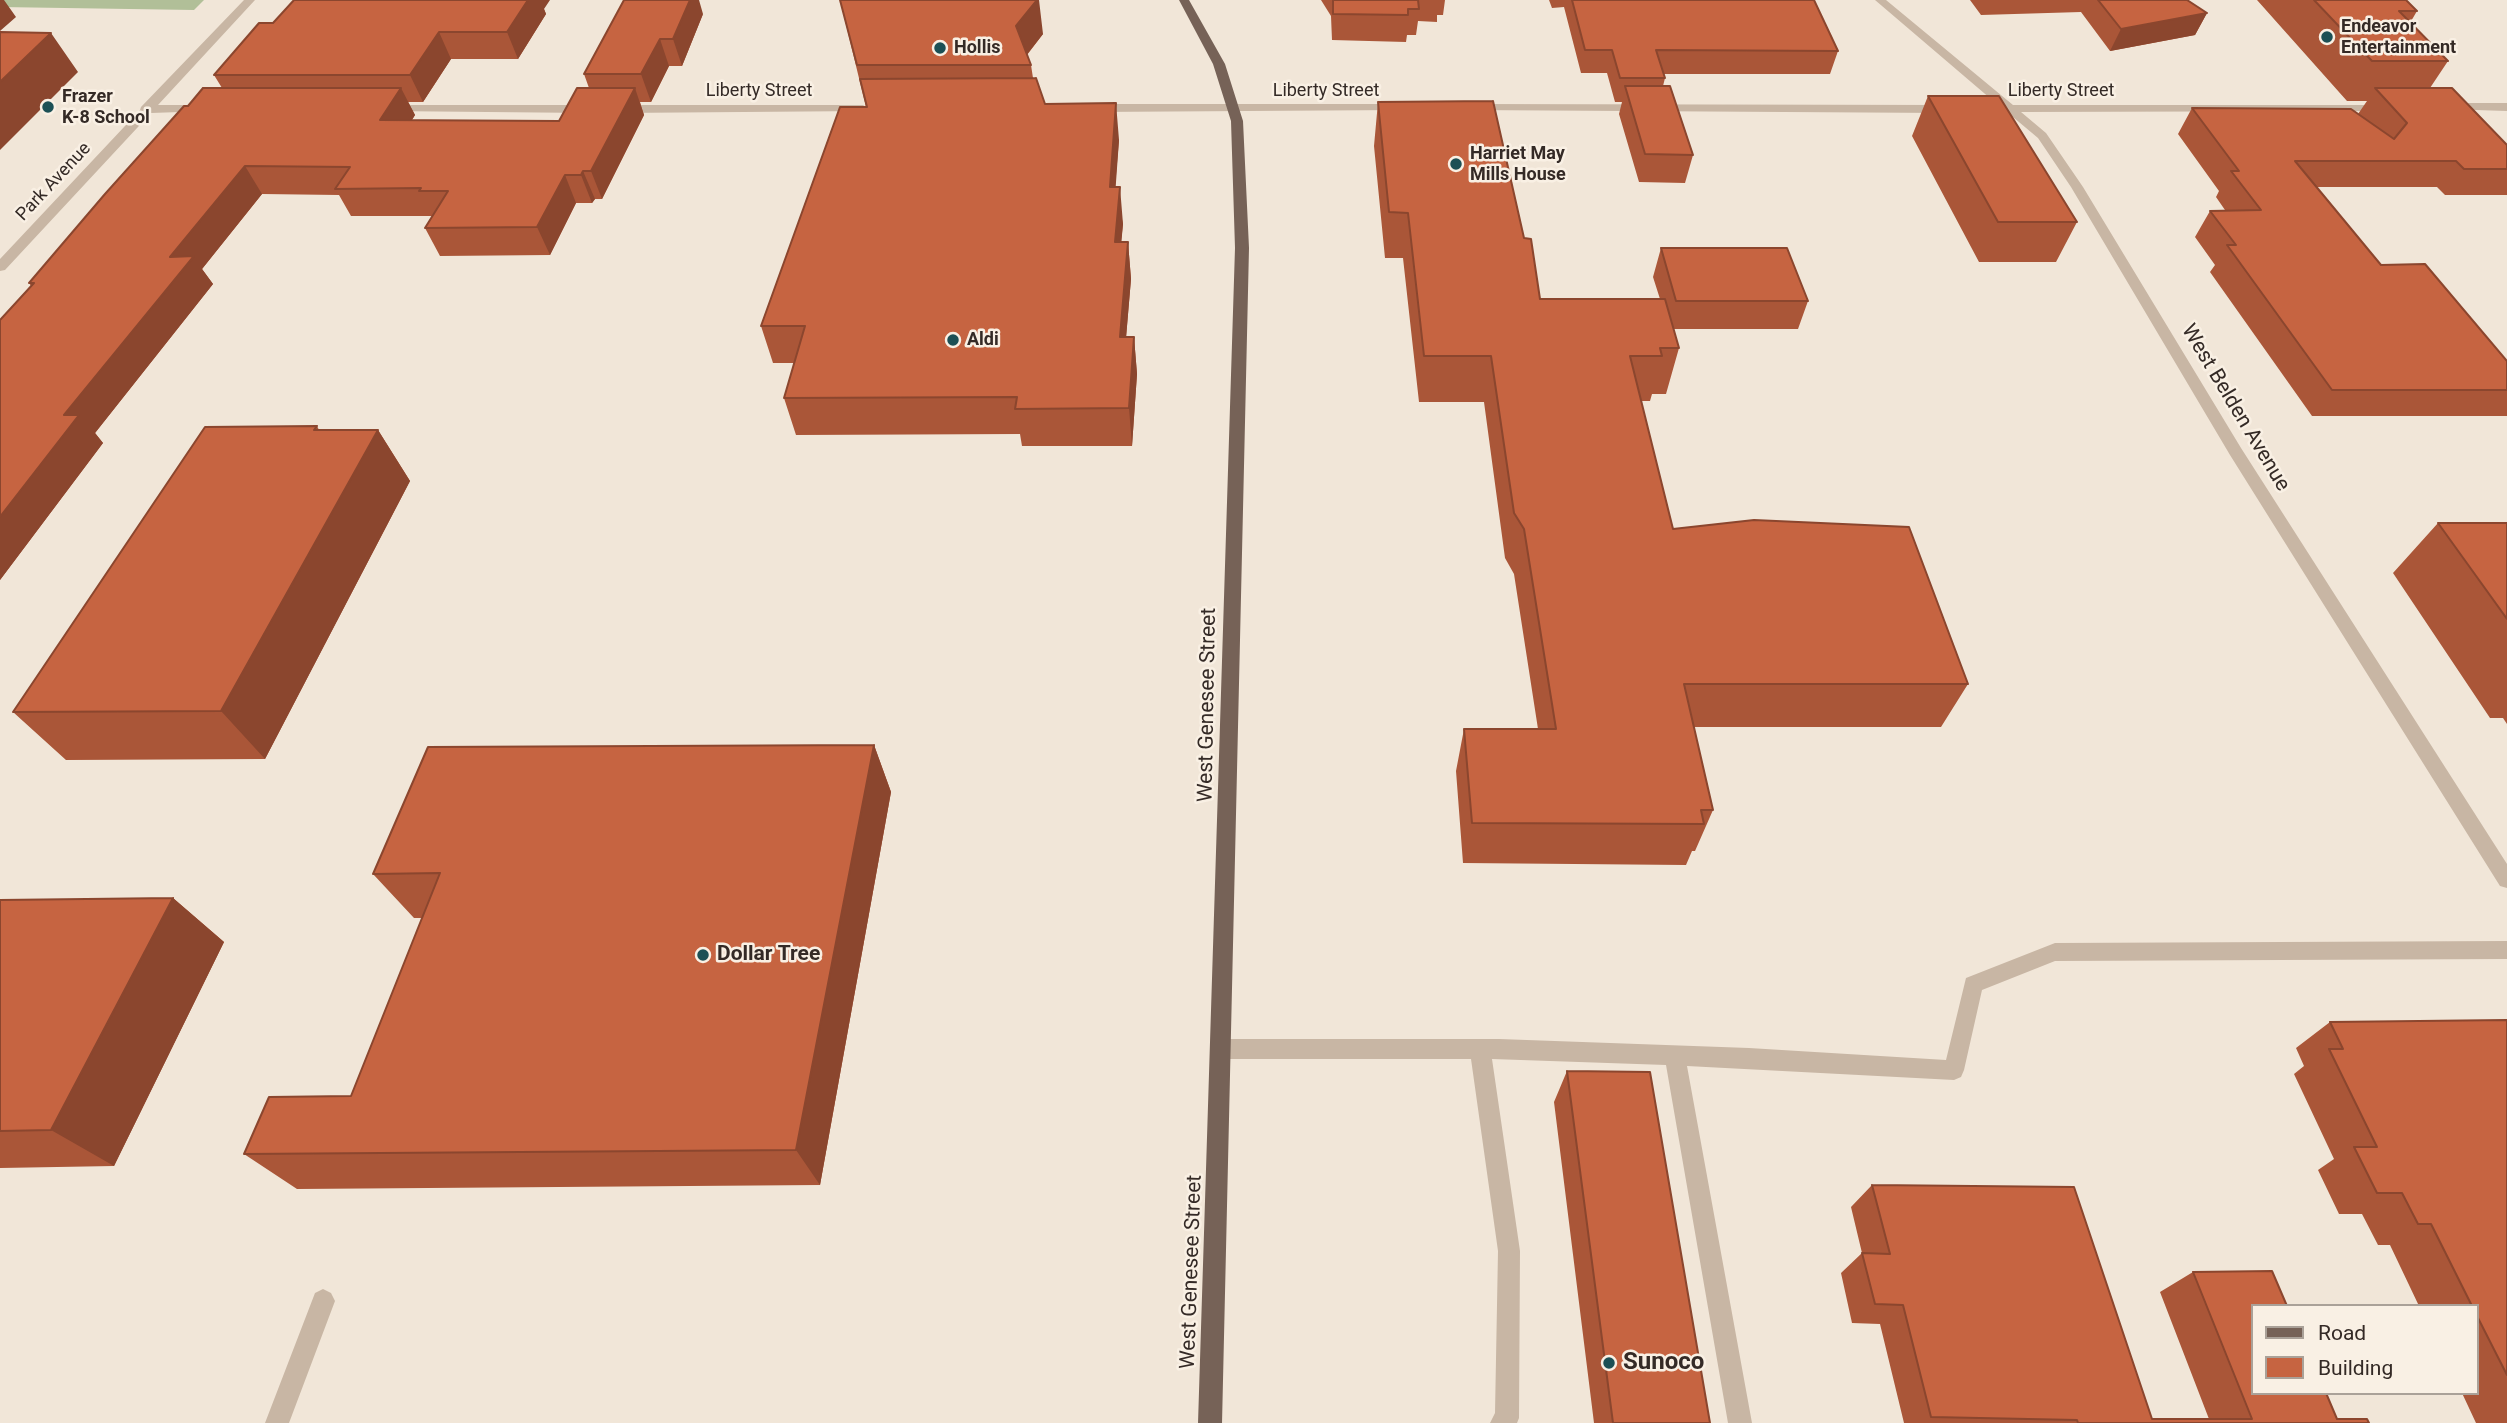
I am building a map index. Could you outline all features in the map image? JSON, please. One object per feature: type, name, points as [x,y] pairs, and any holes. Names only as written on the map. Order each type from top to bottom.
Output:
[{"type":"main road","name":"West Genesee Street","points":[[1184,0],[1219,64],[1234,108],[1237,121],[1242,248],[1210,1423]]},
{"type":"street","name":"Park Avenue","points":[[0,267],[145,109],[250,0]]},
{"type":"street","name":"West Belden Avenue","points":[[1880,0],[2042,136],[2077,187],[2235,452],[2507,880]]},
{"type":"street","name":"Liberty Street","points":[[1969,109],[2396,107]]},
{"type":"street","points":[[2437,107],[2507,107]]},
{"type":"street","points":[[2464,107],[2481,125]]},
{"type":"street","name":"Liberty Street","points":[[383,109],[871,108]]},
{"type":"street","name":"Liberty Street","points":[[1080,108],[1415,108]]},
{"type":"street","points":[[1455,108],[1955,109]]},
{"type":"street","points":[[145,109],[215,109]]},
{"type":"street","points":[[1221,1049],[1480,1049],[1954,1070],[1973,984],[2055,952],[2507,950]]},
{"type":"street","points":[[1480,1049],[1509,1251],[1507,1418],[1502,1423]]},
{"type":"street","points":[[1675,1056],[1740,1423]]},
{"type":"street","points":[[277,1423],[323,1301]]},
{"type":"green space","points":[[0,0],[204,0],[194,10],[0,7]]},
{"type":"building","points":[[294,0],[528,0],[507,32],[439,32],[410,75],[214,75],[259,23],[273,23]]},
{"type":"building","points":[[624,0],[690,0],[673,39],[660,39],[641,74],[584,74]]},
{"type":"building","name":"Hollis","points":[[840,0],[1037,0],[1016,26],[1031,65],[857,65]]},
{"type":"building","points":[[1333,0],[1418,0],[1419,9],[1408,9],[1408,15],[1333,14]]},
{"type":"building","points":[[1572,0],[1814,0],[1838,51],[1656,50],[1665,78],[1620,78],[1612,50],[1585,50]]},
{"type":"building","points":[[2098,0],[2187,0],[2207,13],[2121,29]]},
{"type":"building","points":[[2314,0],[2406,0],[2417,11],[2399,11],[2448,61],[2372,61]]},
{"type":"building","points":[[0,32],[51,33],[0,82]]},
{"type":"building","points":[[1036,78],[1045,104],[1116,103],[1110,187],[1120,187],[1115,242],[1128,242],[1120,337],[1134,337],[1129,408],[1015,409],[1017,397],[784,398],[805,326],[761,326],[840,107],[867,107],[860,79]]},
{"type":"building","points":[[1625,86],[1670,86],[1693,155],[1645,154]]},
{"type":"building","points":[[203,88],[401,88],[380,120],[559,121],[577,88],[635,88],[591,171],[583,171],[581,175],[565,175],[537,227],[425,228],[448,191],[419,191],[421,188],[335,189],[350,167],[245,166],[170,257],[194,256],[64,415],[79,415],[0,517],[0,320],[34,283],[29,283],[105,194]]},
{"type":"building","points":[[2375,88],[2452,88],[2507,145],[2507,169],[2464,169],[2456,161],[2295,161],[2381,265],[2425,264],[2507,361],[2507,390],[2332,390],[2227,245],[2236,245],[2210,211],[2261,210],[2231,171],[2239,171],[2192,108],[2351,109],[2394,139],[2407,123]]},
{"type":"building","points":[[1928,96],[1999,96],[2077,222],[1998,222]]},
{"type":"building","points":[[1493,101],[1524,238],[1531,239],[1540,299],[1665,299],[1679,348],[1660,348],[1662,356],[1630,356],[1673,529],[1754,520],[1909,527],[1968,684],[1684,684],[1713,810],[1701,810],[1704,824],[1472,823],[1464,729],[1556,729],[1524,529],[1514,513],[1491,356],[1424,356],[1408,213],[1389,212],[1378,102]]},
{"type":"building","points":[[1661,248],[1787,248],[1808,301],[1676,301]]},
{"type":"building","points":[[317,426],[314,430],[378,430],[221,711],[13,712],[205,427]]},
{"type":"building","points":[[2438,523],[2507,523],[2507,619]]},
{"type":"building","points":[[874,745],[796,1150],[244,1154],[269,1097],[351,1096],[440,873],[373,874],[428,747]]},
{"type":"building","points":[[173,898],[51,1130],[0,1131],[0,900]]},
{"type":"building","points":[[2507,1020],[2507,1375],[2479,1320],[2479,1304],[2471,1304],[2431,1224],[2418,1224],[2402,1193],[2377,1193],[2354,1147],[2377,1147],[2329,1049],[2343,1049],[2330,1022]]},
{"type":"building","points":[[1567,1071],[1650,1072],[1710,1423],[1613,1423]]},
{"type":"building","points":[[1872,1185],[2074,1187],[2152,1419],[2252,1419],[2193,1272],[2272,1271],[2286,1304],[2252,1304],[2252,1395],[2327,1395],[2337,1419],[2367,1419],[2369,1423],[2078,1423],[2077,1420],[1931,1417],[1903,1305],[1875,1304],[1862,1253],[1890,1254]]},
{"type":"place","name":"Endeavor Entertainment","points":[[2327,37]]},
{"type":"place","name":"Hollis","points":[[940,48]]},
{"type":"place","name":"Frazer K-8 School","points":[[48,107]]},
{"type":"place","name":"Harriet May Mills House","points":[[1456,164]]},
{"type":"place","name":"Aldi","points":[[953,340]]},
{"type":"place","name":"Dollar Tree","points":[[703,955]]},
{"type":"place","name":"Sunoco","points":[[1609,1363]]}]
